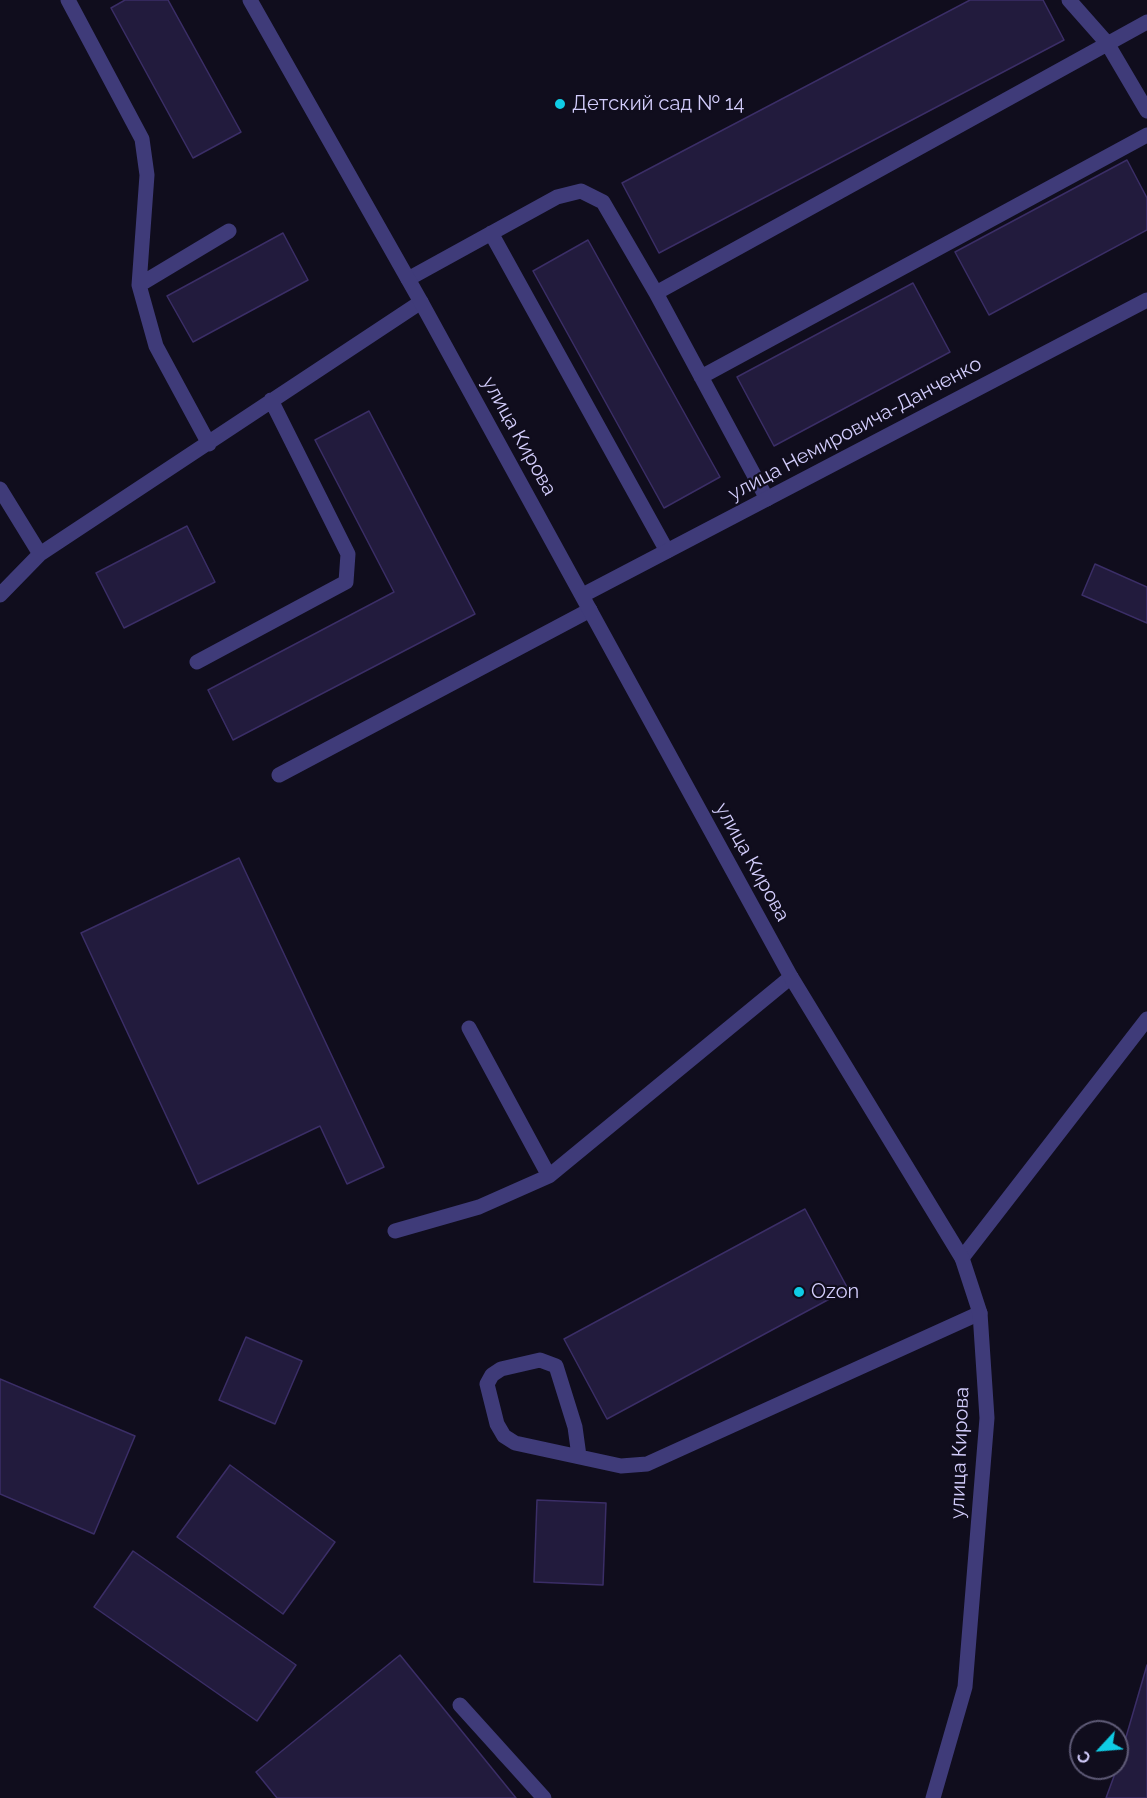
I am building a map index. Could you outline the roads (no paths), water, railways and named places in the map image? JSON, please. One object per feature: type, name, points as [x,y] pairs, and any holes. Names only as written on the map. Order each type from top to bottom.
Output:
[{"type":"street","points":[[68,0],[116,86],[142,139],[147,175],[139,285],[156,346],[209,444]]},
{"type":"street","name":"улица Кирова","points":[[250,0],[421,302],[791,977],[962,1258],[980,1313],[987,1418],[965,1687],[933,1798]]},
{"type":"street","points":[[1069,0],[1107,43],[1147,111]]},
{"type":"street","points":[[656,293],[1147,22]]},
{"type":"street","points":[[702,377],[1147,135]]},
{"type":"street","points":[[408,279],[557,197],[581,191],[603,202],[656,293],[767,499]]},
{"type":"street","points":[[139,285],[230,231]]},
{"type":"street","points":[[491,233],[667,551]]},
{"type":"street","name":"улица Немировича-Данченко","points":[[583,595],[1147,300]]},
{"type":"street","points":[[0,595],[40,554],[421,302]]},
{"type":"street","points":[[198,662],[346,582],[348,554],[271,400]]},
{"type":"street","points":[[0,489],[40,554]]},
{"type":"street","points":[[279,775],[590,609]]},
{"type":"street","points":[[395,1231],[479,1207],[549,1176],[791,977]]},
{"type":"street","points":[[962,1258],[1147,1019]]},
{"type":"street","points":[[469,1028],[549,1176]]},
{"type":"street","points":[[579,1456],[575,1427],[556,1366],[540,1360],[501,1368],[492,1375],[487,1384],[497,1424],[504,1436],[515,1443],[621,1466],[647,1464],[980,1313]]},
{"type":"street","points":[[460,1705],[544,1798]]},
{"type":"place","name":"Детский сад № 14","points":[[560,104]]},
{"type":"place","name":"Ozon","points":[[799,1292]]}]
